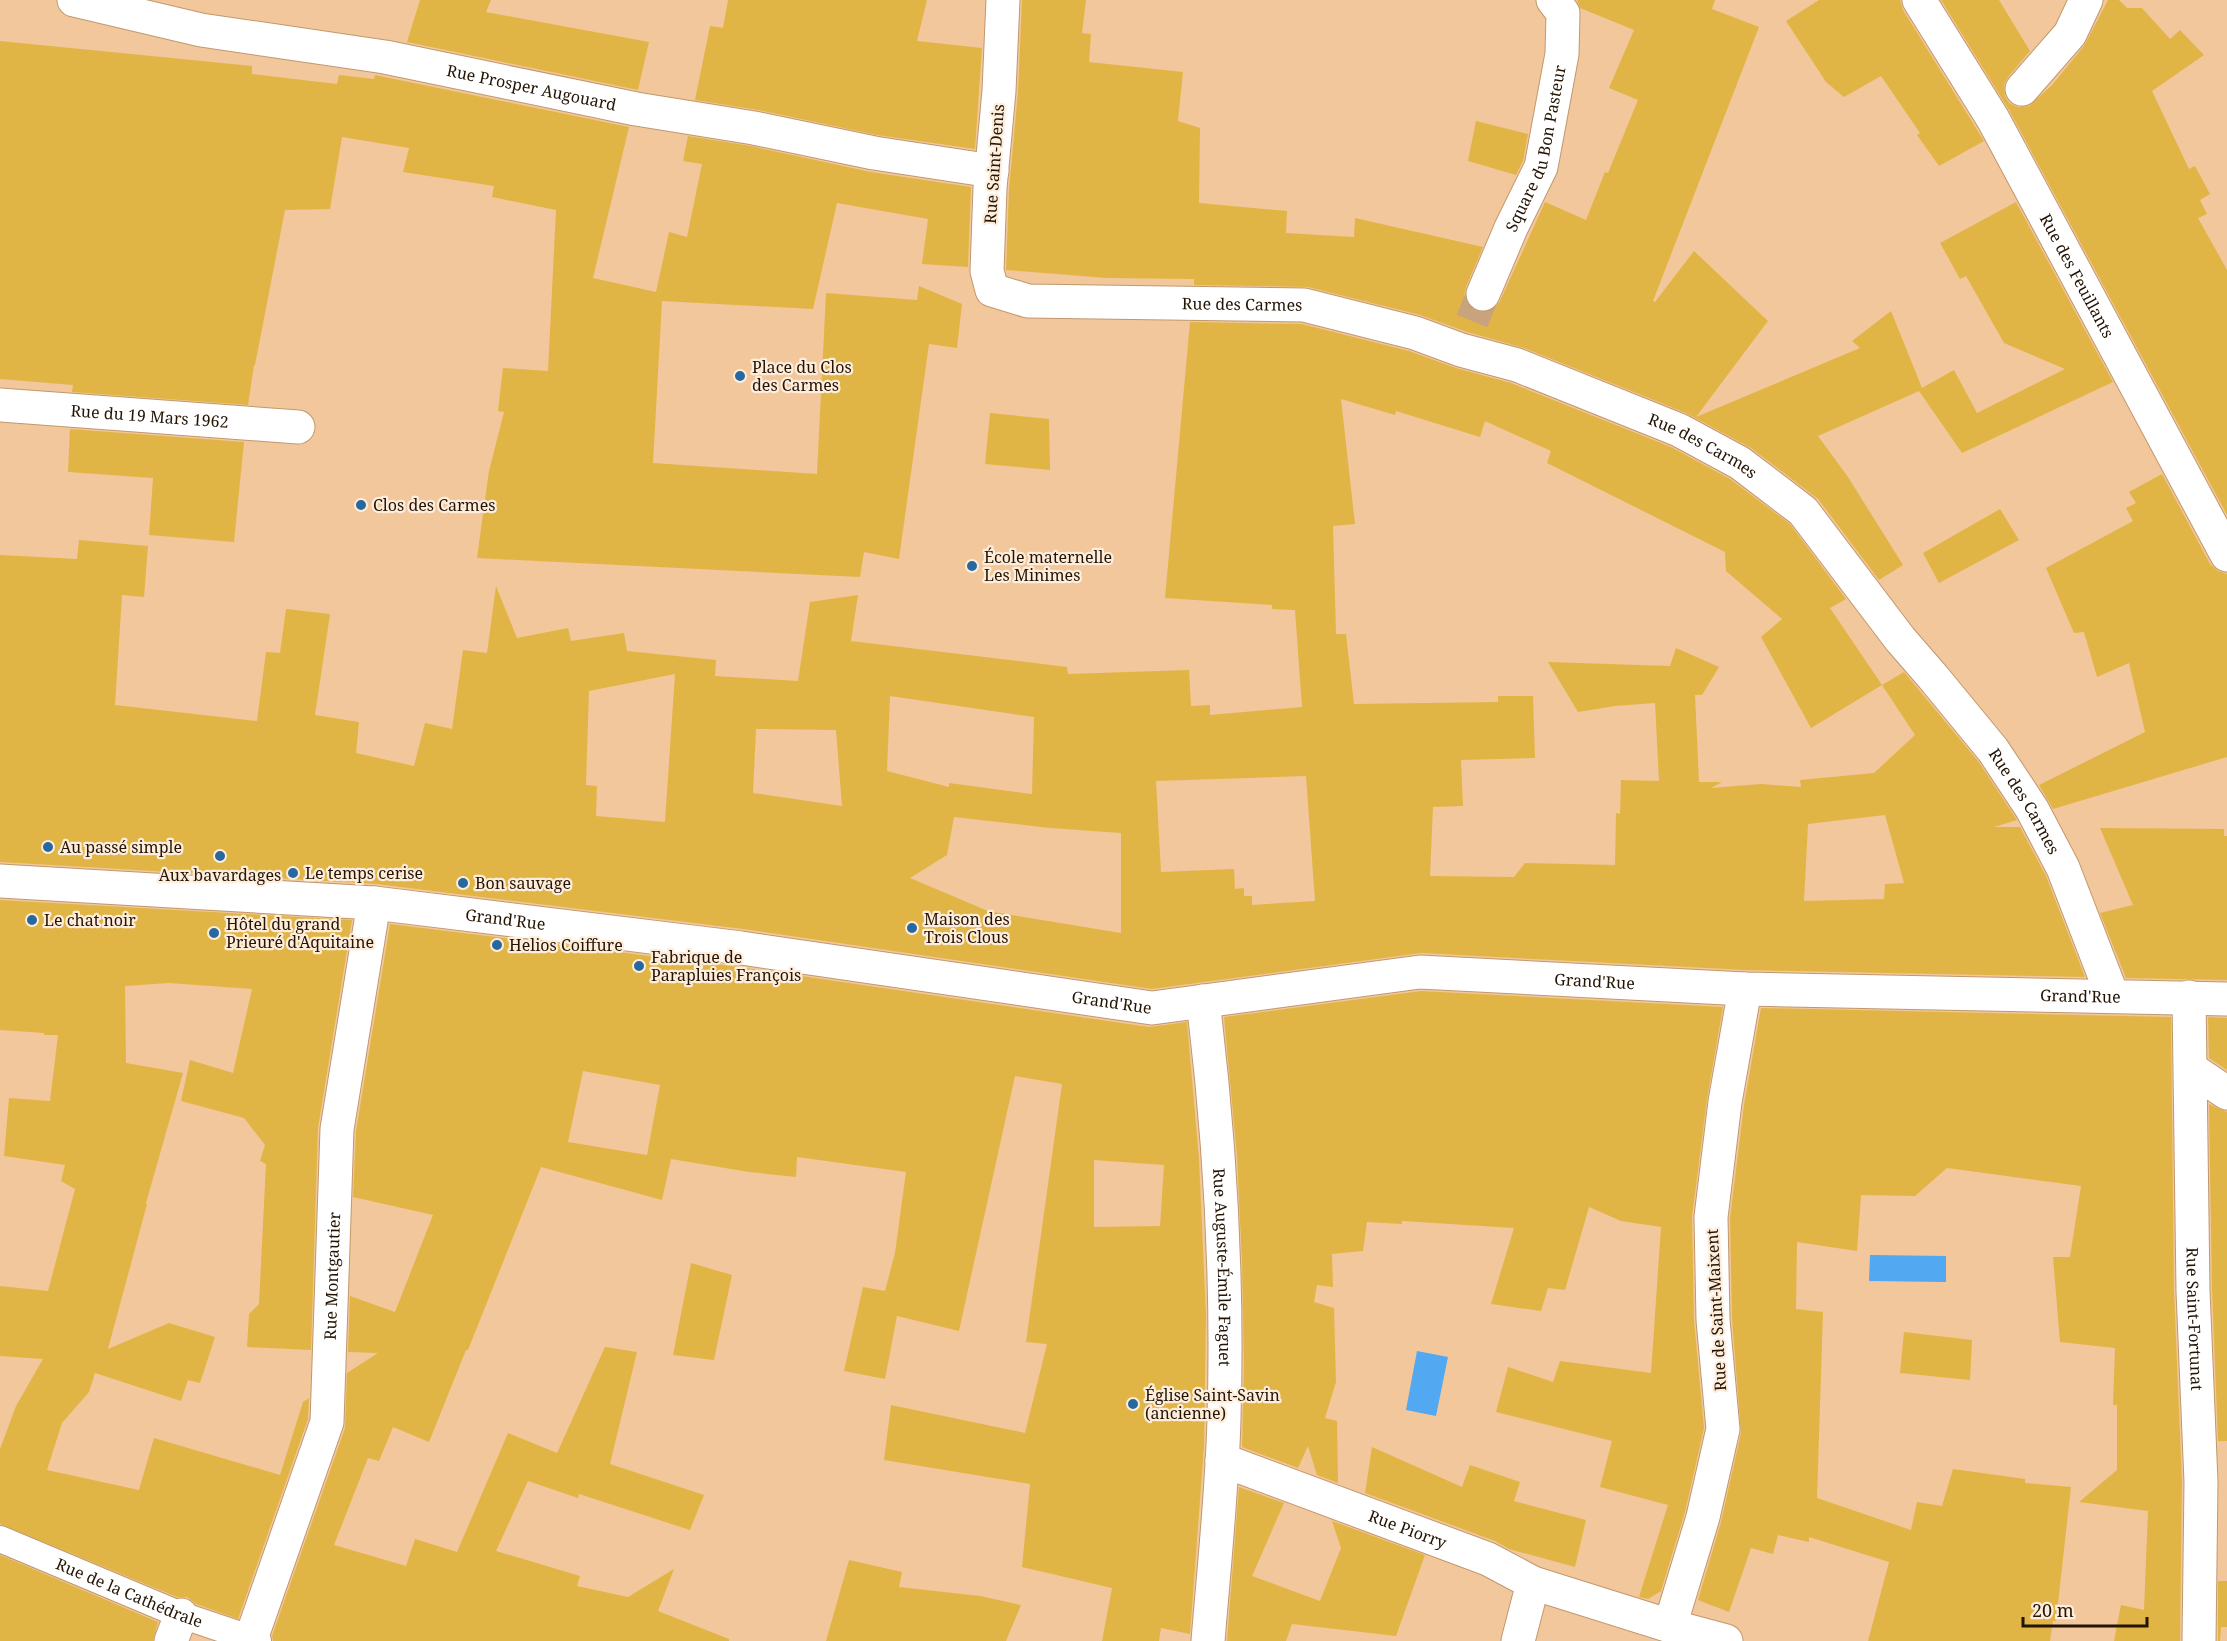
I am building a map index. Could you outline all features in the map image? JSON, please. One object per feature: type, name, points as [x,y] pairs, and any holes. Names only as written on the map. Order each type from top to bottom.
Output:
[{"type":"street","name":"Rue Prosper Augouard","points":[[74,0],[201,30],[385,57],[636,109],[754,128],[874,153],[992,171]]},
{"type":"street","name":"Rue Saint-Denis","points":[[1003,0],[987,271],[992,290],[1028,301]]},
{"type":"street","name":"Square du Bon Pasteur","points":[[1483,294],[1511,228],[1541,167],[1562,54],[1563,13],[1553,0]]},
{"type":"street","name":"Rue des Feuillants","points":[[1919,0],[1993,119],[2227,555]]},
{"type":"street","points":[[2022,89],[2070,34],[2086,0]]},
{"type":"street","name":"Rue des Carmes","points":[[1028,301],[1304,305],[1415,333],[1461,350],[1517,365],[1679,430],[1740,463],[1803,511],[1900,639],[1934,676],[1993,750],[2032,809],[2063,867],[2112,995]]},
{"type":"street","name":"Rue du 19 Mars 1962","points":[[0,405],[298,427]]},
{"type":"street","name":"Grand'Rue","points":[[0,881],[374,903],[741,948],[1152,1008],[1420,972],[1745,989],[2227,999]]},
{"type":"street","name":"Rue Montgautier","points":[[254,1640],[327,1422],[337,1129],[374,903]]},
{"type":"street","name":"Rue de Saint-Maixent","points":[[1670,1626],[1703,1517],[1723,1429],[1713,1320],[1711,1217],[1725,1102],[1745,989]]},
{"type":"street","name":"Rue Saint-Fortunat","points":[[2189,997],[2193,1291],[2201,1482],[2199,1641]]},
{"type":"street","name":"Rue Auguste-Émile Faguet","points":[[1203,1001],[1216,1131],[1225,1300],[1222,1460],[1208,1641]]},
{"type":"street","points":[[2191,1069],[2227,1093]]},
{"type":"street","name":"Rue Piorry","points":[[1222,1460],[1488,1559],[1533,1583],[1726,1641]]},
{"type":"street","name":"Rue de la Cathédrale","points":[[0,1539],[176,1628],[254,1640]]},
{"type":"street","points":[[1518,1641],[1533,1583]]},
{"type":"water","points":[[1870,1255],[1946,1256],[1946,1282],[1869,1281]]},
{"type":"water","points":[[1417,1351],[1448,1357],[1436,1416],[1406,1410]]},
{"type":"building","points":[[420,0],[491,0],[486,12],[649,42],[638,90],[407,42]]},
{"type":"building","points":[[728,0],[927,0],[917,41],[982,48],[975,149],[877,135],[758,110],[695,100],[710,26],[723,28]]},
{"type":"building","points":[[1022,0],[1086,0],[1082,33],[1091,34],[1089,62],[1183,72],[1178,121],[1200,128],[1199,203],[1287,211],[1286,233],[1354,237],[1355,218],[1483,247],[1464,296],[1468,306],[1475,311],[1485,313],[1494,309],[1500,301],[1545,202],[1586,220],[1638,100],[1609,88],[1634,30],[1580,8],[1577,0],[1715,0],[1712,9],[1759,27],[1653,301],[1655,302],[1694,251],[1768,321],[1696,417],[1860,348],[1852,341],[1891,311],[1922,388],[1954,370],[1977,413],[2065,369],[2004,343],[1966,276],[1960,279],[1940,243],[2016,202],[2113,382],[1962,453],[1919,391],[1818,436],[1848,477],[1903,565],[1879,580],[1818,499],[1751,448],[1686,413],[1524,348],[1467,332],[1420,315],[1308,287],[1194,285],[1194,279],[1107,278],[1006,270]]},
{"type":"building","points":[[1819,0],[1900,0],[1903,10],[1984,141],[1939,166],[1917,135],[1920,133],[1881,76],[1844,97],[1826,82],[1786,21]]},
{"type":"building","points":[[1941,0],[1999,0],[2030,51],[2004,85],[2005,96],[2009,103],[2018,107],[2029,106],[2052,85],[2084,46],[2108,0],[2119,0],[2127,8],[2142,8],[2170,39],[2180,30],[2204,55],[2152,91],[2189,169],[2195,166],[2210,194],[2200,200],[2207,214],[2198,218],[2227,270],[2227,515],[2009,110]]},
{"type":"building","points":[[0,41],[252,66],[252,74],[337,84],[339,75],[374,79],[375,75],[629,127],[593,278],[656,292],[669,232],[687,237],[702,164],[683,161],[688,136],[751,146],[871,172],[971,187],[968,267],[922,264],[928,219],[837,203],[813,309],[662,301],[653,463],[817,474],[826,293],[917,300],[919,286],[962,304],[957,348],[929,344],[899,559],[864,552],[860,577],[477,558],[489,471],[504,412],[498,411],[503,368],[548,371],[556,210],[492,197],[494,186],[403,172],[409,148],[342,137],[330,209],[285,210],[248,405],[72,392],[73,385],[0,379]]},
{"type":"building","points":[[1476,121],[1528,134],[1523,161],[1516,175],[1468,161]]},
{"type":"building","points":[[1190,322],[1302,324],[1409,351],[1456,368],[1511,383],[1671,447],[1730,479],[1790,524],[1846,599],[1830,608],[1882,685],[1904,672],[1978,761],[2017,820],[1994,827],[2020,827],[2046,876],[2085,977],[1746,970],[1421,953],[1152,989],[743,929],[376,884],[0,862],[0,555],[77,559],[79,540],[148,546],[144,597],[122,595],[115,705],[257,721],[266,652],[280,653],[286,609],[330,614],[315,715],[359,722],[356,753],[414,766],[425,723],[452,729],[463,650],[487,653],[496,586],[517,638],[568,628],[571,641],[624,633],[627,651],[716,660],[715,676],[798,681],[810,602],[858,595],[851,641],[1067,667],[1068,674],[1189,670],[1191,706],[1210,705],[1210,715],[1302,707],[1295,610],[1272,609],[1272,605],[1165,598]],"holes":[[[1341,399],[1395,415],[1396,411],[1480,437],[1485,421],[1551,451],[1547,463],[1725,552],[1726,571],[1782,619],[1761,637],[1811,728],[1882,685],[1915,735],[1874,773],[1800,780],[1801,787],[1761,784],[1711,788],[1722,782],[1699,782],[1695,695],[1702,695],[1719,667],[1676,648],[1670,666],[1548,662],[1578,712],[1655,703],[1659,781],[1621,780],[1620,814],[1616,813],[1615,865],[1525,863],[1514,877],[1430,876],[1433,807],[1463,806],[1461,760],[1535,758],[1533,696],[1498,696],[1498,702],[1354,704],[1346,634],[1336,634],[1333,526],[1355,524]],[[675,674],[665,822],[596,816],[597,786],[586,785],[589,691]],[[890,696],[1034,717],[1032,794],[949,783],[949,787],[887,771]],[[756,729],[836,730],[842,806],[753,793]],[[1306,776],[1315,901],[1252,905],[1252,896],[1244,896],[1244,888],[1235,889],[1234,869],[1161,872],[1156,781]],[[1885,815],[1904,883],[1885,884],[1884,899],[1804,901],[1808,824]],[[954,817],[1121,833],[1121,933],[988,911],[910,878],[947,855]]]},
{"type":"building","points":[[990,413],[1049,419],[1050,470],[985,464]]},
{"type":"building","points":[[70,429],[244,442],[234,542],[149,535],[153,478],[68,472]]},
{"type":"building","points":[[2162,474],[2210,564],[2218,571],[2227,574],[2227,757],[2053,809],[2039,785],[2145,732],[2129,663],[2097,677],[2084,632],[2074,633],[2046,568],[2133,521],[2126,508],[2136,503],[2129,492]]},
{"type":"building","points":[[2000,509],[2019,540],[1939,583],[1923,553]]},
{"type":"building","points":[[2100,828],[2224,829],[2224,836],[2227,836],[2227,980],[2126,978],[2100,913],[2133,905]]},
{"type":"building","points":[[0,900],[352,920],[318,1128],[311,1350],[247,1347],[249,1314],[259,1304],[266,1164],[260,1161],[265,1145],[244,1118],[181,1101],[190,1060],[233,1073],[252,989],[169,983],[125,986],[126,1063],[183,1073],[108,1349],[169,1323],[215,1337],[200,1383],[188,1380],[181,1401],[95,1373],[89,1392],[62,1423],[47,1470],[139,1490],[154,1438],[280,1475],[303,1402],[309,1398],[308,1419],[238,1619],[196,1604],[187,1597],[177,1597],[0,1524],[0,1449],[16,1406],[43,1359],[0,1356],[0,1286],[48,1291],[75,1189],[61,1181],[65,1165],[4,1156],[9,1098],[50,1101],[58,1035],[0,1030]]},
{"type":"building","points":[[390,924],[739,967],[1149,1027],[1187,1022],[1199,1159],[1206,1315],[1204,1446],[1190,1634],[1161,1628],[1159,1641],[1102,1641],[1112,1588],[1022,1567],[1030,1484],[884,1460],[891,1405],[1025,1433],[1047,1344],[1026,1342],[1062,1084],[1015,1076],[959,1331],[897,1316],[885,1379],[844,1371],[863,1287],[885,1291],[895,1253],[906,1172],[797,1157],[796,1177],[671,1159],[662,1200],[541,1167],[429,1442],[393,1427],[379,1461],[368,1458],[334,1545],[406,1566],[415,1539],[457,1552],[508,1433],[557,1453],[605,1347],[637,1352],[610,1464],[704,1495],[690,1530],[579,1494],[578,1498],[528,1481],[496,1551],[580,1576],[577,1586],[628,1597],[674,1569],[658,1611],[729,1639],[729,1641],[273,1641],[272,1636],[345,1428],[347,1373],[378,1353],[348,1352],[350,1296],[395,1312],[433,1215],[353,1197],[356,1131]],"holes":[[[583,1071],[660,1085],[647,1155],[568,1142]],[[1094,1160],[1164,1165],[1160,1226],[1094,1227]]]},
{"type":"building","points":[[1421,991],[1723,1007],[1707,1099],[1692,1217],[1694,1320],[1704,1428],[1685,1512],[1661,1591],[1648,1599],[1639,1597],[1668,1505],[1600,1487],[1612,1441],[1496,1412],[1508,1367],[1553,1382],[1560,1361],[1651,1373],[1661,1227],[1621,1221],[1589,1207],[1565,1290],[1548,1288],[1541,1311],[1491,1304],[1514,1228],[1402,1221],[1402,1224],[1367,1222],[1363,1251],[1332,1254],[1333,1287],[1317,1285],[1314,1302],[1334,1308],[1336,1382],[1325,1418],[1337,1421],[1338,1483],[1317,1475],[1308,1446],[1298,1468],[1242,1447],[1244,1367],[1242,1262],[1237,1156],[1224,1017]]},
{"type":"building","points":[[1761,1008],[2171,1017],[2174,1291],[2182,1482],[2180,1641],[2114,1641],[2121,1605],[2144,1610],[2148,1511],[2079,1502],[2117,1470],[2117,1405],[2113,1405],[2115,1348],[2060,1342],[2053,1257],[2070,1257],[2081,1186],[1947,1168],[1915,1196],[1861,1195],[1857,1251],[1797,1242],[1796,1309],[1823,1312],[1817,1498],[1911,1530],[1917,1502],[1942,1506],[1953,1469],[2025,1479],[2025,1483],[2071,1487],[2056,1621],[2053,1621],[2050,1641],[1868,1641],[1889,1562],[1809,1537],[1809,1542],[1778,1535],[1773,1554],[1751,1548],[1729,1612],[1698,1600],[1721,1522],[1741,1433],[1732,1319],[1730,1218],[1744,1105]]},
{"type":"building","points":[[2208,1017],[2227,1018],[2227,1070],[2209,1058]]},
{"type":"building","points":[[2209,1104],[2227,1112],[2227,1441],[2218,1441],[2212,1290]]},
{"type":"building","points":[[691,1263],[732,1275],[714,1360],[673,1355]]},
{"type":"building","points":[[1904,1332],[1972,1340],[1970,1380],[1900,1373]]},
{"type":"building","points":[[1372,1447],[1462,1487],[1470,1465],[1520,1482],[1514,1501],[1586,1520],[1575,1567],[1509,1549],[1495,1541],[1365,1493]]},
{"type":"building","points":[[1239,1487],[1284,1503],[1252,1576],[1320,1601],[1341,1548],[1332,1521],[1425,1555],[1396,1636],[1292,1624],[1286,1641],[1227,1641]]},
{"type":"building","points":[[0,1555],[158,1622],[153,1641],[0,1641]]},
{"type":"building","points":[[849,1560],[902,1572],[899,1587],[980,1596],[1021,1605],[1006,1641],[826,1641]]},
{"type":"building","points":[[2218,1581],[2227,1581],[2227,1627],[2221,1627],[2220,1641],[2218,1641]]},
{"type":"tunnel","points":[[1472,321],[1483,294]]},
{"type":"place","name":"Place du Clos des Carmes","points":[[740,376]]},
{"type":"place","name":"Clos des Carmes","points":[[361,505]]},
{"type":"place","name":"École maternelle Les Minimes","points":[[972,566]]},
{"type":"place","name":"Au passé simple","points":[[48,847]]},
{"type":"place","name":"Aux bavardages","points":[[220,856]]},
{"type":"place","name":"Le temps cerise","points":[[293,873]]},
{"type":"place","name":"Bon sauvage","points":[[463,883]]},
{"type":"place","name":"Le chat noir","points":[[32,920]]},
{"type":"place","name":"Maison des Trois Clous","points":[[912,928]]},
{"type":"place","name":"Hôtel du grand Prieuré d'Aquitaine","points":[[214,933]]},
{"type":"place","name":"Helios Coiffure","points":[[497,945]]},
{"type":"place","name":"Fabrique de Parapluies François","points":[[639,966]]},
{"type":"place","name":"Église Saint-Savin (ancienne)","points":[[1133,1404]]}]
